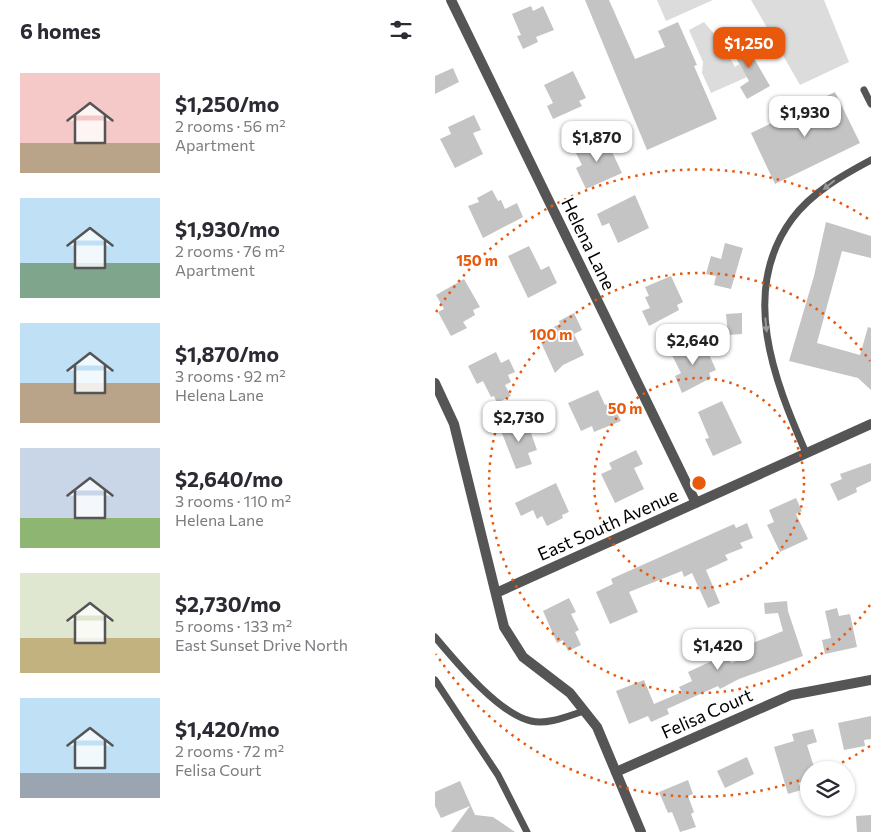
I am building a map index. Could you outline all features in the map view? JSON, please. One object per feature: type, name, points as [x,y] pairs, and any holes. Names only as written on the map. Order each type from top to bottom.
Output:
[{"type":"street","name":"Helena Lane","points":[[451,0],[696,503]]},
{"type":"street","points":[[435,383],[454,424],[504,627],[523,657],[570,693],[597,727],[641,832]]},
{"type":"street","name":"East South Avenue","points":[[496,593],[871,424]]},
{"type":"street","name":"Felisa Court","points":[[616,772],[791,695],[871,680]]},
{"type":"lane","points":[[865,90],[871,104]]},
{"type":"lane","points":[[806,453],[781,396],[768,348],[763,302],[771,261],[792,219],[812,199],[838,178],[871,160]]},
{"type":"lane","points":[[435,637],[491,696],[513,713],[531,721],[539,721],[556,720],[584,710]]},
{"type":"lane","points":[[435,680],[498,775],[527,832]]},
{"type":"shaded area","points":[[657,0],[713,0],[666,21]]},
{"type":"shaded area","points":[[751,0],[824,0],[849,62],[800,85]]},
{"type":"shaded area","points":[[704,22],[721,42],[735,67],[739,64],[747,77],[711,93],[702,73],[703,62],[689,30]]},
{"type":"building","points":[[585,0],[609,0],[635,59],[665,47],[658,31],[678,22],[697,65],[694,66],[717,119],[647,150]]},
{"type":"building","points":[[531,6],[533,11],[543,6],[554,30],[536,37],[538,42],[523,49],[517,36],[521,35],[512,14]]},
{"type":"building","points":[[741,36],[770,86],[747,99],[740,87],[749,81],[728,44]]},
{"type":"building","points":[[453,68],[459,82],[435,94],[435,76]]},
{"type":"building","points":[[573,71],[586,98],[579,101],[582,106],[553,119],[547,106],[553,103],[544,85]]},
{"type":"building","points":[[835,92],[860,143],[775,184],[751,133]]},
{"type":"building","points":[[474,115],[481,130],[473,133],[483,154],[455,168],[440,139],[451,134],[448,127]]},
{"type":"building","points":[[605,137],[622,173],[586,189],[576,168],[582,165],[575,151]]},
{"type":"building","points":[[492,190],[498,201],[501,200],[505,209],[517,203],[523,217],[483,238],[468,206],[479,202],[477,198]]},
{"type":"building","points":[[635,195],[649,228],[618,243],[609,223],[602,226],[597,214]]},
{"type":"building","points":[[826,222],[871,236],[871,258],[842,251],[817,343],[860,355],[868,327],[871,328],[871,390],[858,378],[789,361],[814,276]]},
{"type":"building","points":[[725,243],[743,248],[731,289],[714,285],[716,276],[706,274],[711,256],[721,259]]},
{"type":"building","points":[[529,246],[541,270],[549,266],[557,283],[528,298],[508,256]]},
{"type":"building","points":[[671,276],[683,302],[677,305],[679,310],[649,326],[642,311],[650,308],[645,297],[649,296],[645,287]]},
{"type":"building","points":[[464,279],[480,307],[473,310],[475,315],[463,322],[467,328],[451,336],[438,312],[444,309],[436,295]]},
{"type":"building","points":[[574,313],[582,330],[574,334],[584,355],[563,365],[555,373],[540,340],[549,335],[547,330],[560,324],[559,321]]},
{"type":"building","points":[[742,313],[742,334],[728,335],[726,314]]},
{"type":"building","points":[[703,341],[716,370],[709,373],[711,378],[682,393],[675,376],[681,373],[672,355]]},
{"type":"building","points":[[496,352],[501,363],[509,359],[515,372],[508,375],[511,382],[505,385],[511,396],[497,403],[494,396],[491,397],[483,381],[477,384],[468,366]]},
{"type":"building","points":[[598,390],[605,405],[612,402],[621,421],[594,432],[592,426],[581,431],[568,403]]},
{"type":"building","points":[[722,401],[742,443],[713,456],[705,439],[709,438],[698,412]]},
{"type":"building","points":[[526,419],[537,450],[528,453],[532,464],[516,469],[500,428]]},
{"type":"building","points":[[636,450],[643,464],[634,468],[644,489],[615,503],[601,474],[612,469],[609,463]]},
{"type":"building","points":[[871,463],[871,481],[856,488],[857,492],[838,501],[830,484],[842,479],[840,474]]},
{"type":"building","points":[[556,483],[569,512],[562,515],[563,518],[547,526],[542,516],[537,519],[533,510],[521,516],[515,503]]},
{"type":"building","points":[[796,498],[802,511],[796,514],[808,539],[780,552],[767,525],[774,522],[769,510]]},
{"type":"building","points":[[747,523],[753,538],[740,543],[743,548],[725,555],[728,560],[706,570],[720,603],[708,608],[692,573],[684,577],[682,571],[629,592],[638,612],[610,624],[596,592],[613,584],[611,579],[734,524],[736,528]]},
{"type":"building","points":[[569,598],[576,612],[571,614],[579,630],[575,632],[581,645],[568,651],[563,640],[557,643],[543,611]]},
{"type":"building","points":[[787,601],[788,611],[803,656],[739,679],[720,689],[718,686],[667,709],[669,714],[651,722],[648,716],[629,724],[616,691],[644,680],[654,704],[682,692],[679,687],[692,681],[688,672],[727,654],[731,663],[752,655],[748,645],[783,631],[778,613],[765,614],[764,603]]},
{"type":"building","points":[[837,608],[839,616],[850,614],[857,647],[825,654],[822,640],[831,638],[825,611]]},
{"type":"building","points":[[871,716],[871,739],[864,740],[865,746],[844,750],[838,723]]},
{"type":"building","points":[[813,729],[817,742],[807,745],[812,761],[800,761],[800,790],[788,794],[774,747],[794,741],[792,734]]},
{"type":"building","points":[[747,757],[754,774],[725,788],[717,771]]},
{"type":"building","points":[[688,780],[693,794],[688,796],[694,812],[691,814],[696,827],[680,832],[672,812],[668,813],[659,792]]},
{"type":"building","points":[[460,781],[475,815],[493,817],[515,832],[451,832],[470,806],[441,818],[435,806],[435,792]]},
{"type":"building","points":[[871,815],[871,832],[857,832],[856,816]]}]
